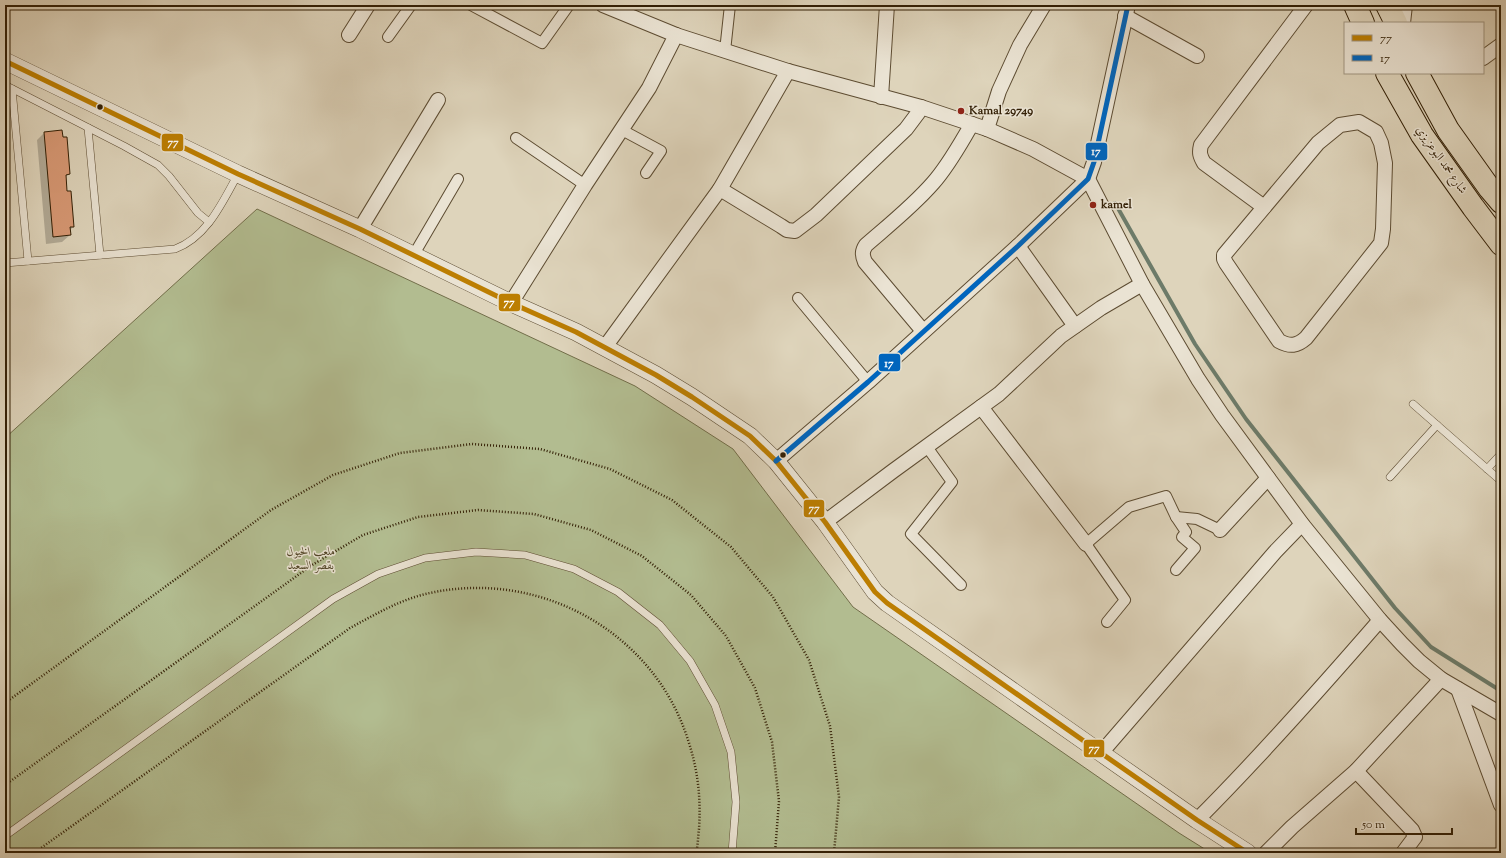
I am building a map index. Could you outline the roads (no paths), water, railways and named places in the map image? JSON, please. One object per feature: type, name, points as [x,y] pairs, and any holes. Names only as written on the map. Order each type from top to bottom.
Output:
[{"type":"highway","points":[[1355,5],[1363,22]]},
{"type":"highway","points":[[1387,5],[1396,22]]},
{"type":"highway","name":"شارع محمد البوعزيزي","points":[[1388,74],[1422,135],[1501,244]]},
{"type":"highway","name":"شارع محمد البوعزيزي","points":[[1418,74],[1448,130],[1501,202]]},
{"type":"street","points":[[348,35],[368,5]]},
{"type":"street","points":[[388,37],[411,5]]},
{"type":"street","points":[[471,5],[542,43],[569,5]]},
{"type":"street","points":[[603,5],[621,9],[676,36],[788,71],[921,107],[987,129],[1033,148],[1088,179],[1142,284],[1198,379],[1222,415],[1302,524],[1380,620],[1419,661],[1441,679],[1501,714]]},
{"type":"street","points":[[725,51],[730,5]]},
{"type":"street","points":[[881,97],[888,5]]},
{"type":"street","points":[[987,129],[999,91],[1020,45],[1044,5]]},
{"type":"street","points":[[1264,207],[1204,163],[1200,156],[1201,145],[1306,5]]},
{"type":"street","points":[[1403,22],[1405,5]]},
{"type":"street","points":[[776,461],[868,382],[1018,246],[1088,179],[1094,162],[1126,11],[1197,56]]},
{"type":"street","points":[[511,303],[585,185],[649,88],[676,36]]},
{"type":"street","points":[[1484,57],[1501,44]]},
{"type":"street","points":[[5,61],[238,174],[360,229],[413,256],[605,347],[656,375],[724,418],[750,436],[776,461],[825,522],[876,592],[886,603],[1198,820],[1248,853]]},
{"type":"street","points":[[605,347],[720,189],[788,71]]},
{"type":"street","points":[[360,229],[438,100]]},
{"type":"street","points":[[720,189],[787,230],[796,231],[816,215],[906,129],[921,107]]},
{"type":"street","points":[[1359,122],[1376,132],[1381,142],[1385,163],[1383,233],[1381,243],[1306,338],[1294,345],[1286,345],[1279,341],[1224,259],[1226,250],[1264,207],[1318,143],[1340,125],[1359,122]]},
{"type":"street","points":[[923,331],[865,262],[862,256],[863,251],[866,245],[917,201],[934,182],[946,168],[972,124]]},
{"type":"street","points":[[622,130],[661,151],[646,173]]},
{"type":"street","points":[[516,138],[585,185]]},
{"type":"street","points":[[413,256],[458,179]]},
{"type":"street","points":[[1018,246],[1075,326]]},
{"type":"street","points":[[825,522],[1005,389],[1061,336],[1101,308],[1142,284]]},
{"type":"street","points":[[798,298],[868,382]]},
{"type":"street","points":[[981,407],[1086,544],[1125,600],[1107,622]]},
{"type":"street","points":[[928,447],[952,482],[911,534],[961,585]]},
{"type":"street","points":[[1176,517],[1197,519],[1220,530],[1268,478]]},
{"type":"street","points":[[1086,544],[1129,507],[1166,496],[1176,517],[1186,532],[1182,537],[1195,548],[1176,570]]},
{"type":"street","points":[[1101,753],[1275,552],[1302,524]]},
{"type":"street","points":[[1198,820],[1284,730],[1380,620]]},
{"type":"street","points":[[1266,853],[1292,827],[1356,771],[1441,679]]},
{"type":"street","points":[[1458,689],[1501,805]]},
{"type":"street","points":[[1356,771],[1415,835],[1414,840],[1403,853]]},
{"type":"lane","points":[[5,85],[158,165],[169,176],[198,213],[209,222]]},
{"type":"lane","points":[[12,89],[28,261]]},
{"type":"lane","points":[[88,128],[100,255]]},
{"type":"lane","points":[[5,263],[175,249],[185,245],[195,238],[209,222],[217,212],[238,174]]},
{"type":"lane","points":[[1413,404],[1501,481]]},
{"type":"lane","points":[[1390,477],[1437,425]]},
{"type":"lane","points":[[1487,469],[1501,454]]},
{"type":"lane","points":[[5,836],[333,599],[378,574],[412,562],[425,558],[476,552],[525,556],[574,569],[618,592],[660,625],[690,660],[715,705],[731,752],[736,802],[732,853]]},
{"type":"waterway","points":[[1115,203],[1195,344],[1246,419],[1395,608],[1431,647],[1501,691]]},
{"type":"place","name":"Kamal 29749","points":[[961,111]]},
{"type":"place","name":"kamel","points":[[1093,205]]},
{"type":"park label","name":"ملعب الخيول بقصر السعيد","points":[[311,559]]}]
